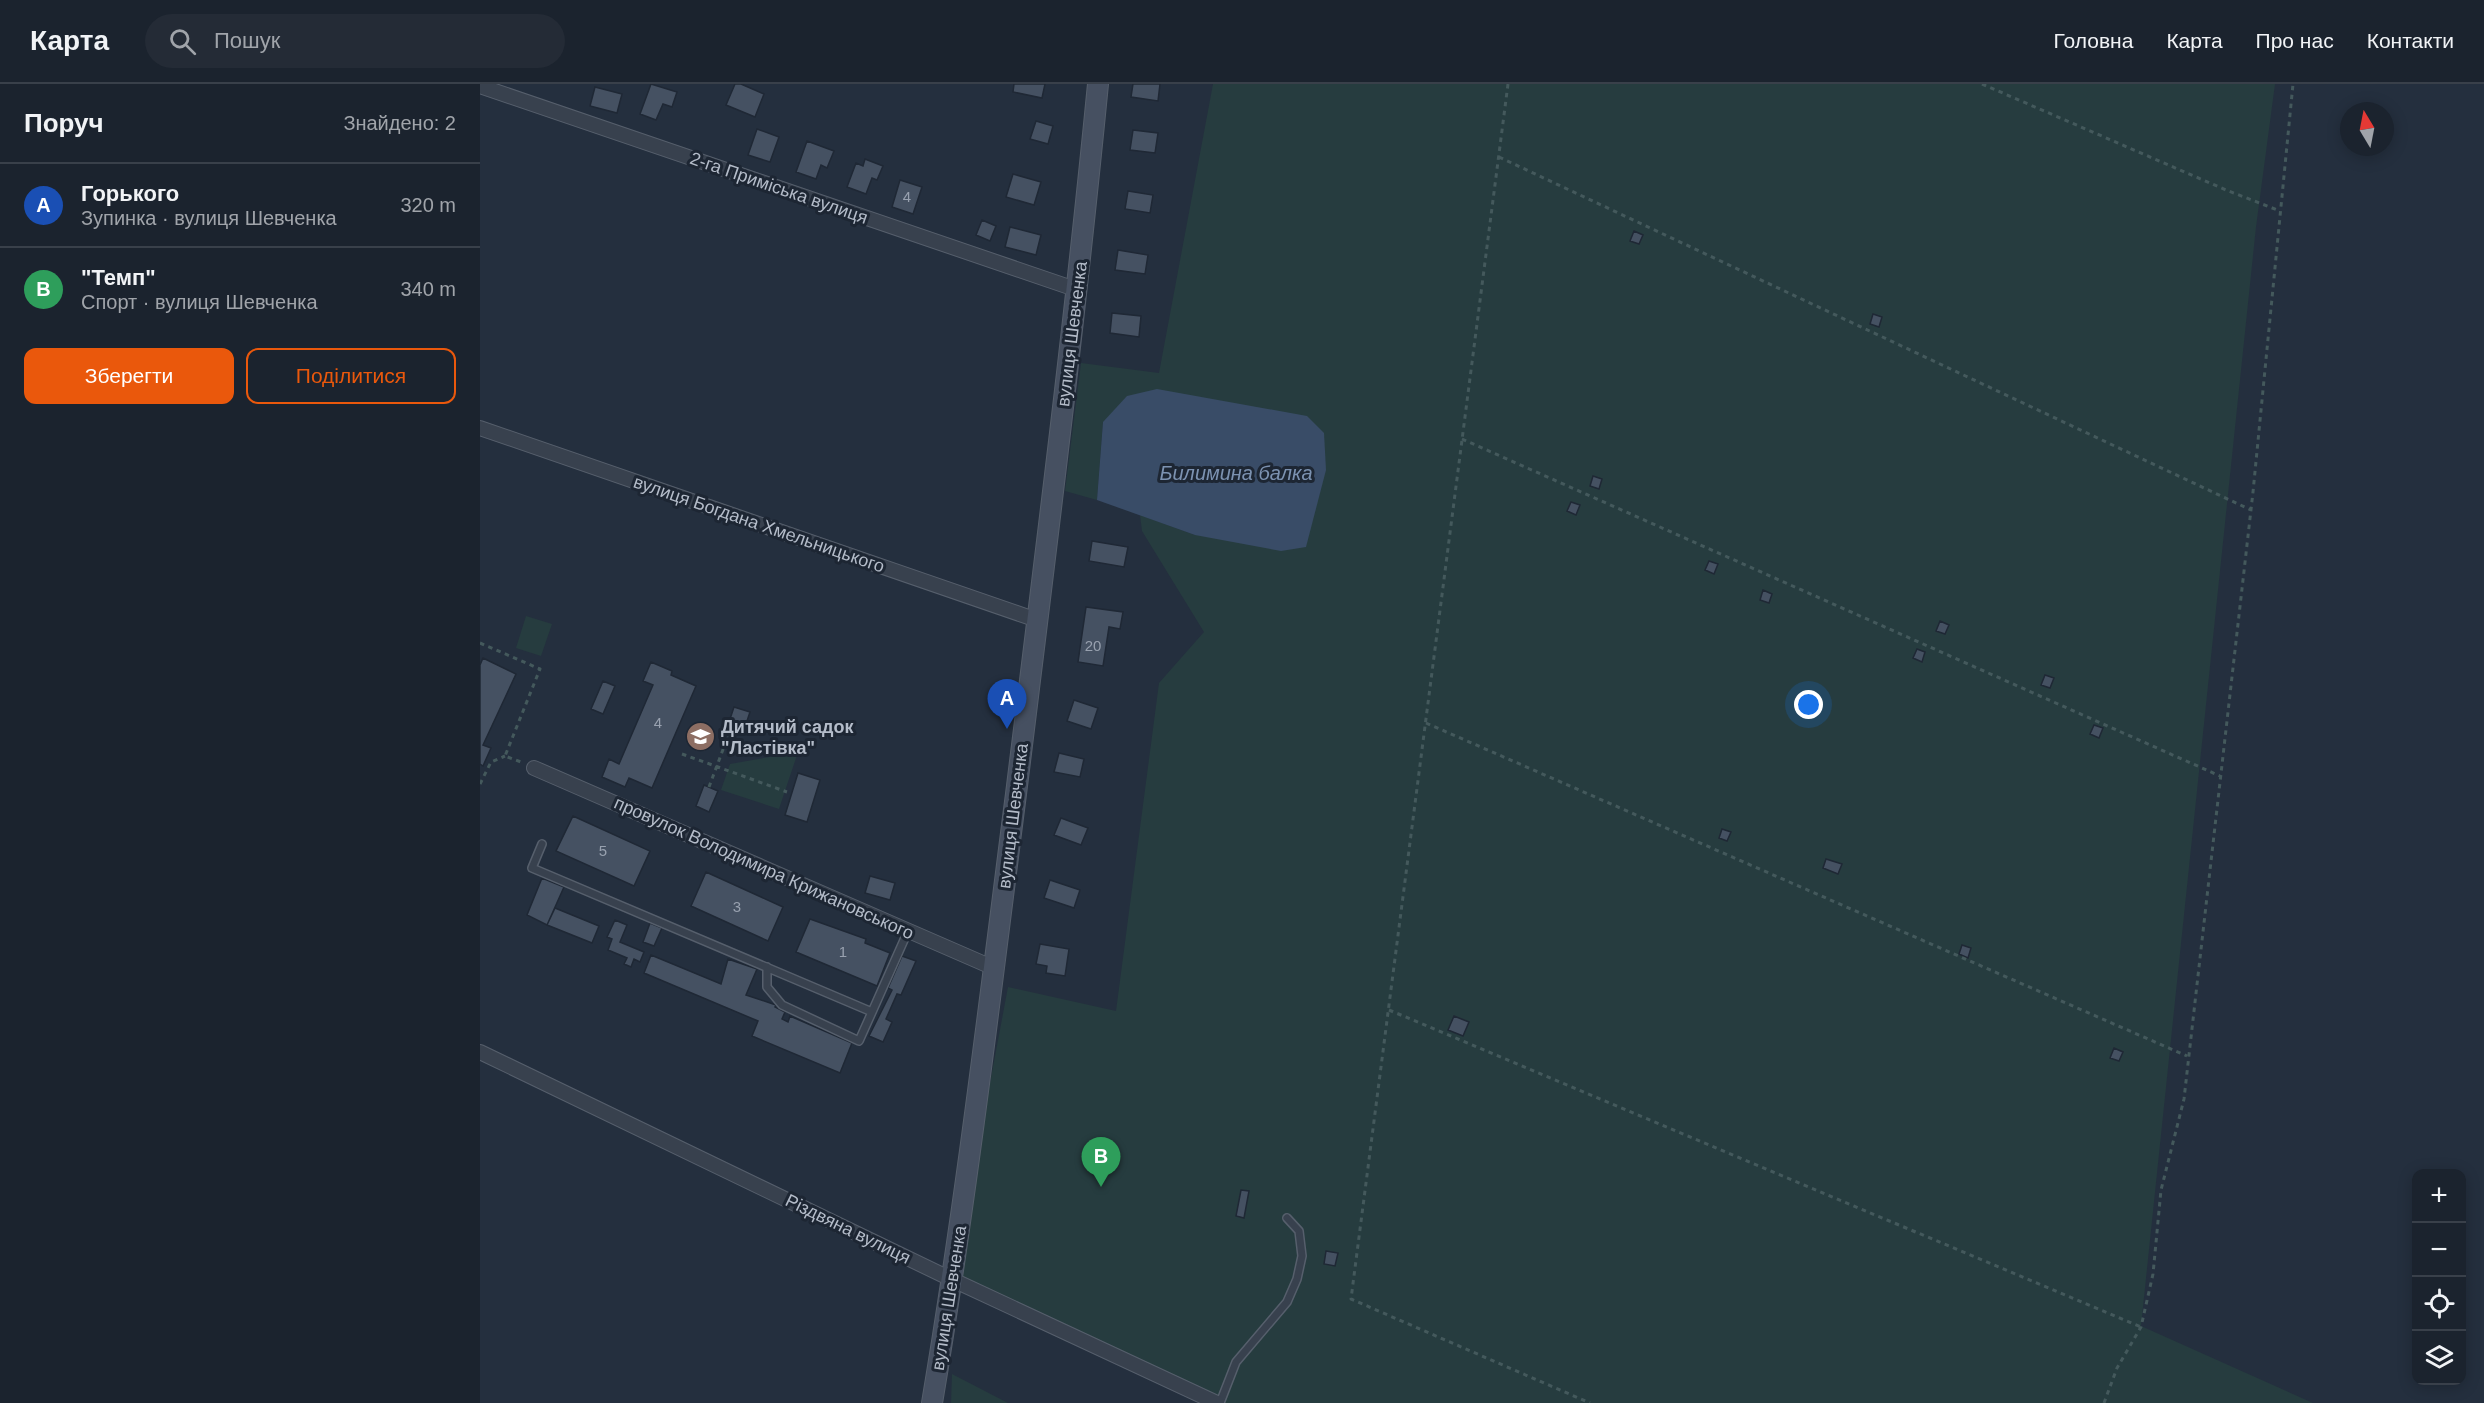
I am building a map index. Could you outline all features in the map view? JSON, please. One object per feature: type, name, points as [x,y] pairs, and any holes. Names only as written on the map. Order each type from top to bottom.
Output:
[{"type":"street","name":"вулиця Шевченка","points":[[932,1403],[953,1280],[994,968],[1078,290],[1098,84]]},
{"type":"street","name":"2-га Приміська вулиця","points":[[481,86],[1078,290]]},
{"type":"street","name":"вулиця Богдана Хмельницького","points":[[480,428],[1037,620]]},
{"type":"street","name":"провулок Володимира Крижановського","points":[[534,768],[994,968]]},
{"type":"street","name":"Різдвяна вулиця","points":[[480,1052],[953,1280],[1219,1403]]},
{"type":"lane","points":[[542,844],[532,868],[872,1012]]},
{"type":"lane","points":[[767,967],[767,987],[782,1005],[859,1041],[908,931]]},
{"type":"lane","points":[[1219,1403],[1236,1362],[1287,1302],[1297,1279],[1302,1256],[1299,1231],[1287,1218]]},
{"type":"path","points":[[1508,84],[1351,1299],[1590,1403]]},
{"type":"path","points":[[1982,84],[2226,190],[2280,211]]},
{"type":"path","points":[[2104,1403],[2117,1368],[2141,1327],[2153,1274],[2161,1190],[2184,1099],[2187,1056],[2251,510],[2293,84]]},
{"type":"path","points":[[1499,157],[2251,510]]},
{"type":"path","points":[[1462,439],[2220,776]]},
{"type":"path","points":[[480,643],[540,669],[505,756],[491,762],[480,784]]},
{"type":"path","points":[[709,787],[734,720]]},
{"type":"path","points":[[1426,723],[2187,1056]]},
{"type":"path","points":[[682,754],[786,792]]},
{"type":"path","points":[[505,756],[534,768]]},
{"type":"path","points":[[1389,1010],[2141,1327]]},
{"type":"green space","points":[[1213,84],[2275,84],[2256,227],[2141,1326],[2313,1403],[1217,1403],[953,1280],[1008,987],[1116,1011],[1159,683],[1204,632],[1142,531],[1140,515],[1195,535],[1103,422],[1097,500],[1065,491],[1081,363],[1159,373]]},
{"type":"green space","points":[[526,616],[552,624],[541,656],[516,648]]},
{"type":"green space","points":[[798,752],[779,809],[721,790],[730,764]]},
{"type":"green space","points":[[952,1374],[1008,1403],[951,1403]]},
{"type":"water","name":"Билимина балка","points":[[1157,389],[1307,416],[1324,433],[1326,470],[1306,547],[1281,551],[1195,535],[1097,500],[1103,422],[1127,396]]},
{"type":"building","points":[[651,84],[677,92],[672,107],[663,104],[656,120],[640,114]]},
{"type":"building","points":[[735,84],[741,84],[764,94],[755,117],[726,105]]},
{"type":"building","points":[[1014,84],[1045,84],[1042,98],[1013,92]]},
{"type":"building","points":[[1133,84],[1160,84],[1158,101],[1131,97]]},
{"type":"building","points":[[595,87],[622,94],[617,113],[590,106]]},
{"type":"building","points":[[1036,121],[1053,126],[1048,144],[1030,139]]},
{"type":"building","points":[[757,129],[779,137],[770,162],[748,155]]},
{"type":"building","points":[[1133,130],[1158,133],[1155,153],[1130,150]]},
{"type":"building","points":[[807,141],[834,151],[827,168],[821,165],[816,179],[796,172]]},
{"type":"building","points":[[865,159],[883,166],[877,180],[872,178],[866,194],[847,187],[856,163],[863,166]]},
{"type":"building","points":[[1013,174],[1041,182],[1034,205],[1006,197]]},
{"type":"building","points":[[900,180],[922,187],[913,214],[892,207]]},
{"type":"building","points":[[1128,191],[1153,195],[1150,213],[1125,209]]},
{"type":"building","points":[[982,220],[996,226],[990,241],[976,235]]},
{"type":"building","points":[[1010,227],[1041,235],[1036,255],[1005,247]]},
{"type":"building","points":[[1634,231],[1643,235],[1639,244],[1630,241]]},
{"type":"building","points":[[1118,250],[1148,255],[1145,274],[1115,270]]},
{"type":"building","points":[[1112,313],[1141,316],[1139,337],[1110,333]]},
{"type":"building","points":[[1873,314],[1882,317],[1879,327],[1870,324]]},
{"type":"building","points":[[1593,476],[1602,479],[1599,489],[1590,486]]},
{"type":"building","points":[[1571,502],[1580,505],[1576,515],[1567,511]]},
{"type":"building","points":[[1092,541],[1128,547],[1124,567],[1089,561]]},
{"type":"building","points":[[1709,561],[1718,564],[1714,574],[1705,570]]},
{"type":"building","points":[[1763,590],[1772,594],[1769,603],[1760,600]]},
{"type":"building","points":[[1086,607],[1123,612],[1120,629],[1109,627],[1103,666],[1078,662]]},
{"type":"building","points":[[1940,621],[1949,625],[1945,634],[1936,631]]},
{"type":"building","points":[[1917,649],[1925,652],[1922,662],[1913,658]]},
{"type":"building","points":[[483,658],[516,674],[483,745],[491,748],[483,766],[480,764],[480,665]]},
{"type":"building","points":[[651,662],[672,671],[671,675],[696,686],[652,788],[629,778],[625,787],[602,777],[609,759],[619,764],[653,685],[643,681]]},
{"type":"building","points":[[2045,675],[2054,678],[2050,688],[2041,685]]},
{"type":"building","points":[[603,681],[615,686],[603,714],[591,709]]},
{"type":"building","points":[[1074,700],[1098,708],[1091,729],[1067,721]]},
{"type":"building","points":[[734,707],[750,712],[746,724],[730,719]]},
{"type":"building","points":[[2094,725],[2103,728],[2099,738],[2090,734]]},
{"type":"building","points":[[1059,753],[1084,759],[1080,777],[1054,772]]},
{"type":"building","points":[[798,773],[820,780],[807,822],[785,815]]},
{"type":"building","points":[[704,785],[718,791],[709,812],[696,806]]},
{"type":"building","points":[[573,816],[650,851],[634,886],[556,851]]},
{"type":"building","points":[[1061,818],[1088,828],[1081,845],[1054,835]]},
{"type":"building","points":[[1722,829],[1731,832],[1727,841],[1719,838]]},
{"type":"building","points":[[1826,859],[1842,864],[1838,874],[1823,868]]},
{"type":"building","points":[[706,872],[783,907],[768,941],[691,906]]},
{"type":"building","points":[[870,876],[895,883],[890,900],[865,893]]},
{"type":"building","points":[[542,878],[564,887],[547,925],[527,915]]},
{"type":"building","points":[[1050,880],[1080,890],[1074,908],[1044,898]]},
{"type":"building","points":[[555,908],[599,926],[592,943],[547,925]]},
{"type":"building","points":[[810,919],[866,939],[865,943],[890,953],[877,986],[796,952]]},
{"type":"building","points":[[615,920],[627,925],[620,942],[644,952],[640,962],[634,959],[631,967],[624,964],[627,958],[608,950],[612,939],[607,937]]},
{"type":"building","points":[[650,923],[662,928],[654,946],[643,942]]},
{"type":"building","points":[[1040,944],[1069,949],[1065,976],[1046,973],[1047,966],[1036,964]]},
{"type":"building","points":[[1962,945],[1971,948],[1968,958],[1959,954]]},
{"type":"building","points":[[651,955],[721,984],[728,959],[757,969],[746,995],[776,1005],[775,1007],[785,1012],[782,1019],[788,1022],[790,1016],[852,1043],[840,1073],[752,1036],[758,1021],[644,973]]},
{"type":"building","points":[[902,956],[916,961],[901,995],[897,994],[886,1019],[892,1022],[883,1042],[869,1036],[892,990],[888,988]]},
{"type":"building","points":[[1454,1016],[1469,1022],[1463,1036],[1448,1030]]},
{"type":"building","points":[[2114,1048],[2123,1052],[2119,1061],[2110,1058]]},
{"type":"building","points":[[1241,1190],[1249,1191],[1244,1218],[1236,1216]]},
{"type":"building","points":[[1326,1251],[1338,1253],[1335,1266],[1324,1264]]},
{"type":"place","name":"Горького","points":[[1007,729]]},
{"type":"place","name":"Дитячий садок \"Ластівка\"","points":[[700,737]]},
{"type":"place","name":"\"Темп\"","points":[[1101,1187]]}]
